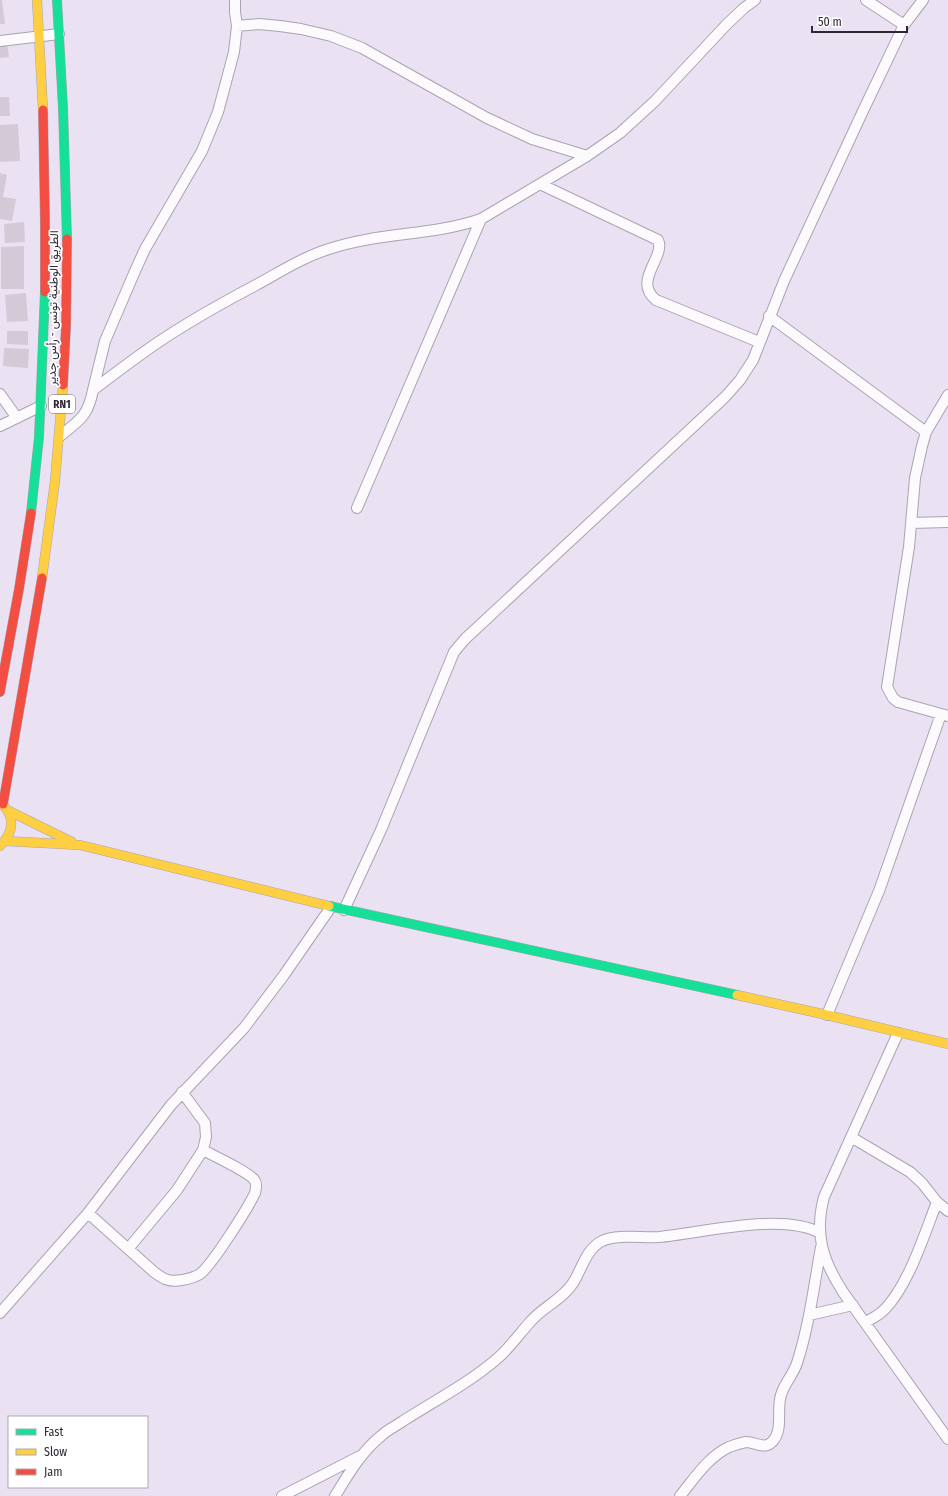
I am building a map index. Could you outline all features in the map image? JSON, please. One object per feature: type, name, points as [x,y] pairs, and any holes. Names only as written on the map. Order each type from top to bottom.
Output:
[{"type":"main road","name":"الطريق الوطنية تونس - رأس جدير","points":[[0,692],[35,485],[41,406],[46,254],[45,167],[40,36],[37,0]]},
{"type":"main road","name":"الطريق الوطنية تونس - رأس جدير","points":[[4,806],[45,566],[60,436],[63,391],[67,260],[66,182],[57,0]]},
{"type":"main road","points":[[4,806],[80,846]]},
{"type":"main road","name":"RN1","points":[[2,845],[11,830],[11,818],[4,806]]},
{"type":"main road","points":[[2,845],[80,846],[344,910],[827,1015],[948,1044]]},
{"type":"street","points":[[60,436],[81,420],[90,403],[105,340],[134,271],[202,151],[218,112],[234,52],[236,26],[235,0]]},
{"type":"street","points":[[93,390],[157,343],[218,305],[302,259],[329,248],[361,239],[443,230],[481,219],[588,156],[620,133],[655,101],[727,24],[755,0]]},
{"type":"street","points":[[866,0],[904,25]]},
{"type":"street","points":[[344,910],[381,830],[454,652],[465,639],[725,398],[747,370],[753,360],[784,281],[904,25],[923,0]]},
{"type":"street","points":[[236,26],[259,24],[280,26],[331,36],[362,48],[488,118],[532,139],[588,156]]},
{"type":"street","points":[[0,41],[59,34]]},
{"type":"street","points":[[540,184],[658,240],[660,245],[649,275],[648,285],[650,294],[656,300],[760,342]]},
{"type":"street","points":[[357,508],[481,219]]},
{"type":"street","points":[[769,316],[926,432]]},
{"type":"street","points":[[0,394],[17,418]]},
{"type":"street","points":[[827,1015],[879,891],[945,715],[898,702],[892,698],[887,687],[909,547],[915,478],[926,432],[948,395]]},
{"type":"street","points":[[0,426],[41,406]]},
{"type":"street","points":[[911,524],[948,522]]},
{"type":"street","points":[[0,1313],[88,1213],[156,1123],[182,1092],[244,1028],[284,975],[331,906]]},
{"type":"street","points":[[898,1033],[824,1197],[820,1212],[821,1244],[833,1277],[948,1439]]},
{"type":"street","points":[[128,1248],[177,1190],[203,1150],[206,1137],[205,1123],[182,1092]]},
{"type":"street","points":[[851,1137],[910,1172],[922,1183],[937,1202],[948,1211]]},
{"type":"street","points":[[88,1213],[154,1272],[166,1280],[178,1280],[200,1274],[212,1261],[256,1191],[254,1179],[203,1150]]},
{"type":"street","points":[[864,1322],[879,1315],[893,1299],[908,1273],[937,1202]]},
{"type":"street","points":[[335,1496],[362,1455],[381,1436],[464,1383],[499,1358],[531,1321],[566,1292],[590,1251],[603,1241],[612,1238],[657,1237],[764,1224],[794,1225],[820,1233]]},
{"type":"street","points":[[680,1496],[702,1469],[716,1456],[728,1448],[746,1442],[765,1446],[771,1443],[776,1437],[779,1430],[778,1410],[781,1394],[793,1373],[796,1364],[809,1315],[821,1244]]},
{"type":"street","points":[[809,1315],[853,1305]]},
{"type":"street","points":[[282,1496],[362,1455]]},
{"type":"building","points":[[0,0],[2,0],[5,24],[0,24]]},
{"type":"building","points":[[0,44],[7,44],[9,57],[0,58]]},
{"type":"building","points":[[0,97],[9,97],[10,116],[0,116]]},
{"type":"building","points":[[18,124],[20,161],[0,162],[0,125]]},
{"type":"building","points":[[0,173],[7,175],[3,197],[16,199],[12,221],[0,219]]},
{"type":"building","points":[[24,222],[25,242],[5,243],[4,224]]},
{"type":"building","points":[[24,246],[24,289],[1,289],[1,247]]},
{"type":"building","points":[[26,293],[28,321],[7,322],[5,295]]},
{"type":"building","points":[[7,331],[28,331],[28,345],[7,344]]},
{"type":"building","points":[[4,348],[29,349],[28,368],[3,366]]},
{"type":"traffic: fast","points":[[57,0],[63,108],[67,239]]},
{"type":"traffic: fast","points":[[31,513],[39,437],[45,292]]},
{"type":"traffic: fast","points":[[329,906],[737,995]]},
{"type":"traffic: slow","points":[[37,0],[43,110]]},
{"type":"traffic: slow","points":[[42,578],[55,481],[63,385]]},
{"type":"traffic: slow","points":[[0,802],[5,807],[11,818],[10,830],[5,841],[0,846]]},
{"type":"traffic: slow","points":[[9,811],[72,842]]},
{"type":"traffic: slow","points":[[5,841],[80,845],[329,906]]},
{"type":"traffic: slow","points":[[737,995],[948,1044]]},
{"type":"traffic: jam","points":[[43,110],[45,292]]},
{"type":"traffic: jam","points":[[63,385],[66,326],[67,239]]},
{"type":"traffic: jam","points":[[0,692],[31,513]]},
{"type":"traffic: jam","points":[[3,804],[42,578]]}]
